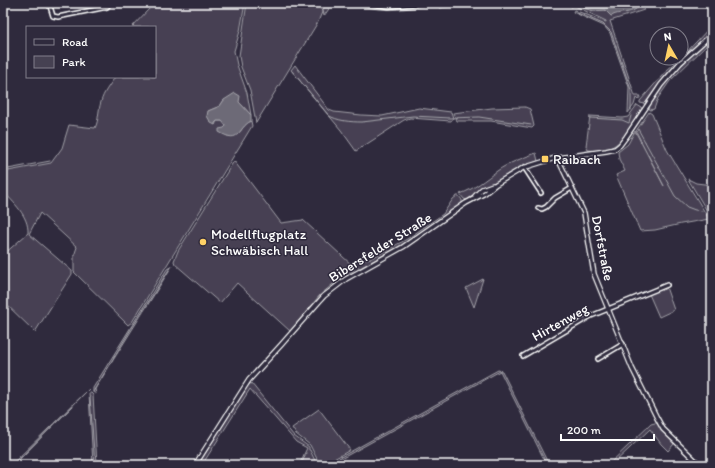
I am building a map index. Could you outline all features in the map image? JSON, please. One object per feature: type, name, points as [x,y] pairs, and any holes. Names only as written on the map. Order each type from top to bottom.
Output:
[{"type":"main road","points":[[370,3],[389,6],[416,3]]},
{"type":"street","points":[[49,3],[53,16],[58,17],[107,7],[110,3]]},
{"type":"street","points":[[97,9],[101,3]]},
{"type":"street","name":"Bibersfelder Straße","points":[[195,465],[249,380],[324,296],[346,279],[403,247],[472,199],[482,189],[496,184],[524,168],[537,163],[558,158],[606,152],[615,149],[620,145],[660,85],[712,34]]},
{"type":"street","name":"Dorfstraße","points":[[558,158],[586,217],[590,257],[594,274],[634,372],[663,428],[700,465]]},
{"type":"street","points":[[524,168],[542,192]]},
{"type":"street","points":[[538,208],[542,209],[546,207],[555,198],[572,188]]},
{"type":"street","name":"Hirtenweg","points":[[523,356],[591,316],[609,310],[668,284]]},
{"type":"street","points":[[598,359],[623,344]]},
{"type":"green space","points":[[152,3],[245,3],[240,31],[234,51],[237,65],[247,93],[251,115],[239,102],[224,100],[220,106],[208,111],[215,125],[217,121],[222,121],[227,126],[224,128],[227,136],[236,135],[247,123],[251,121],[252,126],[132,322],[128,325],[74,272],[74,256],[77,247],[40,213],[29,234],[72,271],[72,274],[35,332],[3,301],[3,255],[28,233],[28,227],[23,215],[3,191],[3,172],[51,163],[62,148],[69,125],[95,128],[102,99],[114,78],[156,78],[156,26],[133,26],[149,9]]},
{"type":"green space","points":[[247,3],[319,3],[322,12],[318,22],[256,123],[250,90],[241,67],[239,56]]},
{"type":"green space","points":[[322,3],[333,3],[324,16]]},
{"type":"green space","points":[[356,3],[393,8],[425,3],[439,3],[387,10],[366,7]]},
{"type":"green space","points":[[439,3],[474,3],[440,8]]},
{"type":"green space","points":[[571,3],[584,3],[583,8],[594,11],[605,10],[611,16],[619,12],[626,13],[641,3],[644,10],[610,21],[635,96],[641,96],[638,100],[636,98],[634,105],[628,113],[629,87],[610,33],[604,26],[573,12],[574,10],[606,21],[575,6],[571,7]]},
{"type":"green space","points":[[712,25],[712,31],[689,52],[689,49]]},
{"type":"green space","points":[[712,35],[712,40],[689,62],[689,58]]},
{"type":"green space","points":[[295,65],[329,110],[334,112],[382,116],[419,108],[451,112],[453,118],[451,121],[410,118],[404,120],[356,151],[341,130],[291,70]]},
{"type":"green space","points":[[672,66],[674,66],[645,104],[640,103],[640,101]]},
{"type":"green space","points":[[681,66],[685,66],[670,81],[658,98],[654,109],[650,110],[649,106],[668,79]]},
{"type":"green space","points":[[637,105],[642,108],[622,139],[608,149],[599,151],[588,150],[586,146],[590,116],[628,117]]},
{"type":"green space","points":[[525,107],[530,109],[534,126],[532,128],[491,121],[457,121],[453,113],[492,108]]},
{"type":"green space","points":[[649,112],[652,114],[667,150],[709,219],[655,230],[640,231],[616,175],[625,171],[619,159],[618,152],[628,144],[635,131],[664,186],[636,131]]},
{"type":"green space","points":[[536,153],[538,161],[522,167],[502,179],[482,188],[467,200],[460,194],[475,187],[506,166]]},
{"type":"green space","points":[[234,161],[281,223],[303,220],[354,267],[354,270],[320,295],[290,331],[237,283],[220,303],[175,264],[174,261],[178,251]]},
{"type":"green space","points":[[688,179],[696,183],[712,185],[712,211],[707,211]]},
{"type":"green space","points":[[459,196],[462,200],[462,204],[416,237],[360,268],[355,265],[355,263],[360,260],[372,258],[407,239],[443,214],[453,199]]},
{"type":"green space","points":[[172,266],[95,389],[96,394],[93,392],[93,388],[167,269]]},
{"type":"green space","points":[[483,279],[474,307],[466,288]]},
{"type":"green space","points":[[666,287],[674,310],[659,317],[649,294]]},
{"type":"green space","points":[[498,370],[502,371],[549,465],[547,465],[500,371],[339,460],[339,458]]},
{"type":"green space","points":[[251,383],[294,436],[309,447],[309,450],[317,465],[299,465],[307,448],[296,442],[250,389],[202,465],[198,465],[246,388]]},
{"type":"green space","points":[[89,389],[14,465],[11,465]]},
{"type":"green space","points":[[89,393],[93,395],[97,465],[93,465]]},
{"type":"green space","points":[[319,409],[350,450],[323,465],[320,465],[310,445],[296,434],[292,428]]},
{"type":"green space","points":[[651,424],[659,424],[674,444],[668,451],[650,429],[612,465],[608,465]]},
{"type":"shaded area","points":[[584,3],[641,4],[634,10],[611,16],[605,10],[594,11],[583,8]]},
{"type":"shaded area","points":[[235,93],[240,96],[239,102],[251,115],[251,121],[238,134],[231,137],[219,132],[219,129],[226,126],[222,121],[217,121],[215,125],[211,123],[207,116],[208,111],[220,106],[224,100]]},
{"type":"waterway","points":[[575,12],[603,24],[611,32],[631,90],[631,110]]},
{"type":"waterway","points":[[292,71],[328,115],[340,120],[362,122],[413,116],[450,118],[479,117],[531,125]]},
{"type":"waterway","points":[[590,118],[622,120],[629,123],[631,116]]},
{"type":"waterway","points":[[638,129],[675,196],[687,207],[702,211]]},
{"type":"waterway","points":[[3,170],[50,161]]},
{"type":"waterway","points":[[707,210],[712,210]]},
{"type":"waterway","points":[[93,392],[170,268]]},
{"type":"waterway","points":[[90,397],[95,465]]},
{"type":"waterway","points":[[13,465],[73,406]]},
{"type":"waterway","points":[[301,465],[306,453]]},
{"type":"place","name":"Raibach","points":[[545,159]]},
{"type":"place","name":"Modellflugplatz Schwäbisch Hall","points":[[203,242]]}]
